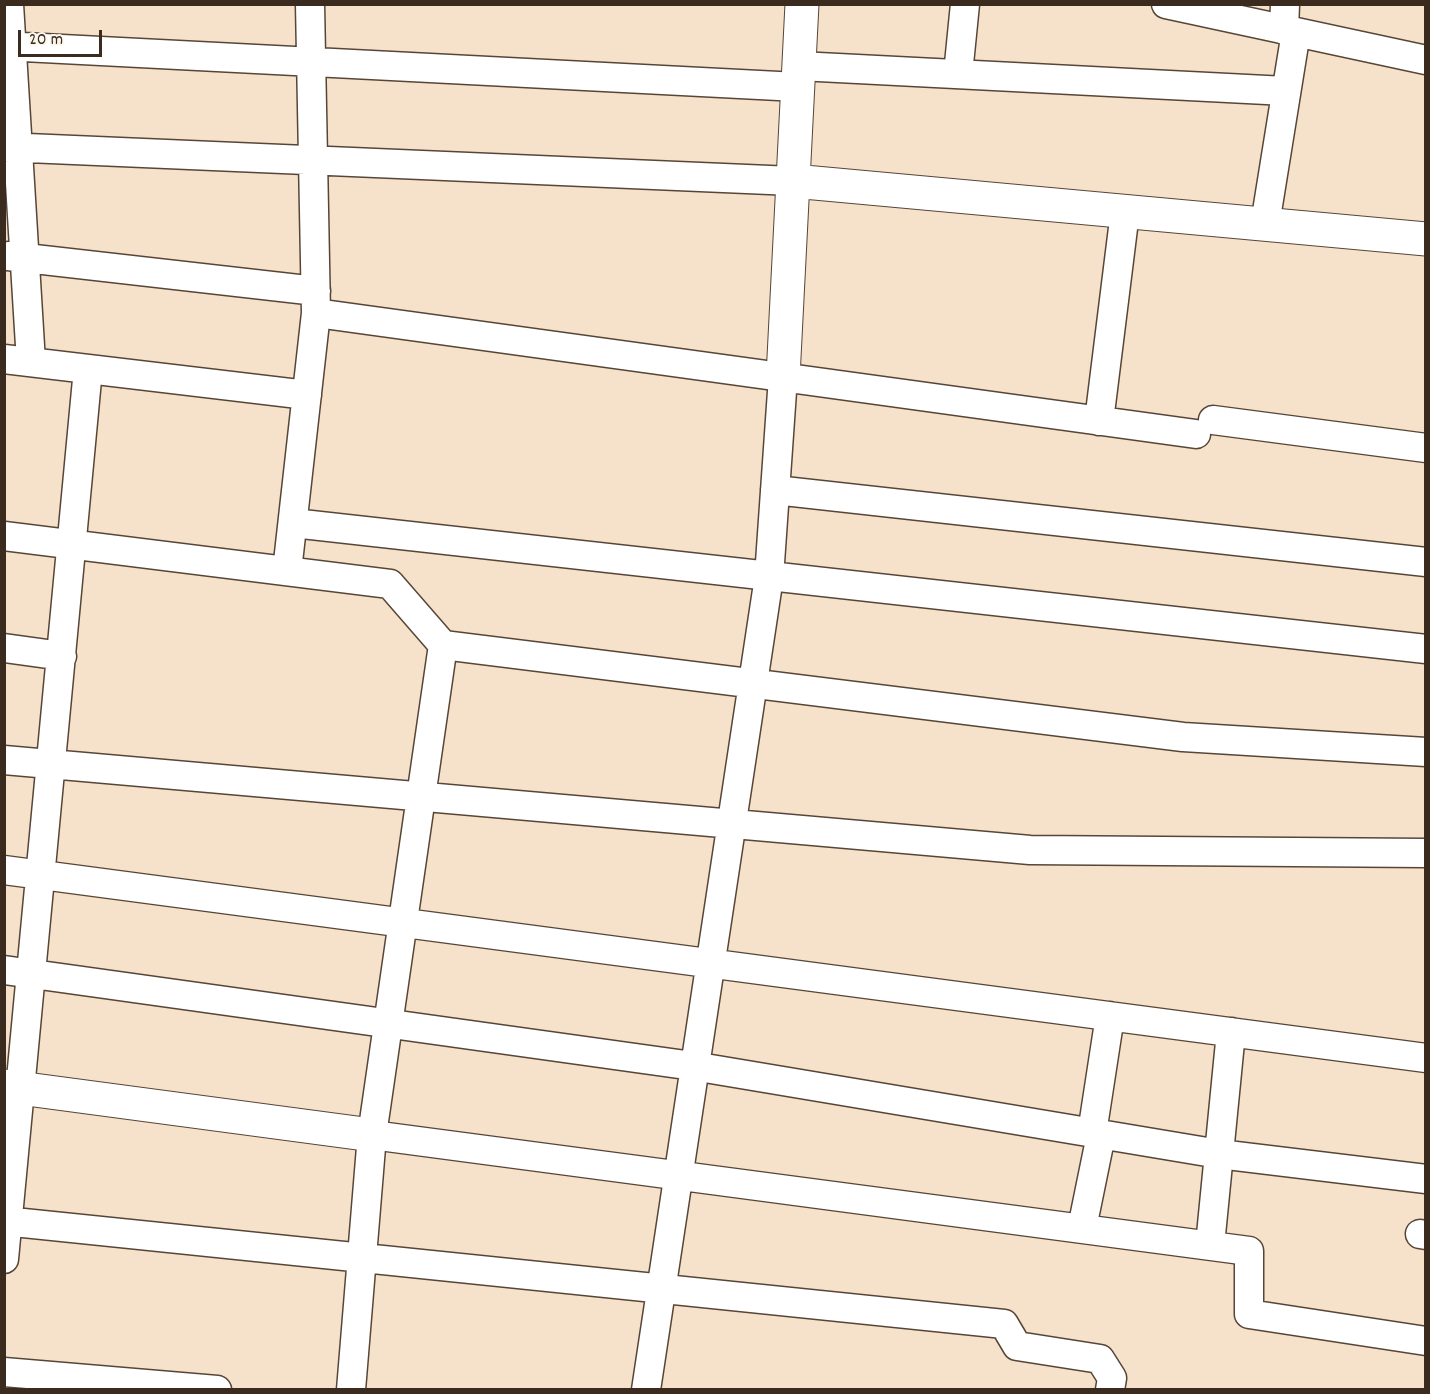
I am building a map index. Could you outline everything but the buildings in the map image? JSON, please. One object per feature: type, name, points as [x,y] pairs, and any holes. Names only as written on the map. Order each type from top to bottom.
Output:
[{"type":"street","points":[[9,4],[8,46],[18,360],[307,396]]},
{"type":"street","points":[[287,572],[316,302],[310,4]]},
{"type":"street","points":[[646,1389],[693,1066],[769,576],[783,377],[802,4]]},
{"type":"street","points":[[958,74],[965,4]]},
{"type":"street","points":[[1166,4],[1289,22],[1425,60]]},
{"type":"street","points":[[1265,224],[1286,91],[1289,22]]},
{"type":"street","points":[[8,46],[311,61],[798,76],[958,74],[1286,91]]},
{"type":"street","points":[[11,147],[793,181],[1425,239]]},
{"type":"street","points":[[1099,421],[1125,212]]},
{"type":"street","points":[[14,257],[316,302],[783,377],[1099,421],[1205,427],[1425,448]]},
{"type":"street","points":[[4,1259],[18,972],[41,875],[88,369]]},
{"type":"street","points":[[775,490],[1425,562]]},
{"type":"street","points":[[293,523],[1425,649]]},
{"type":"street","points":[[4,536],[390,584],[443,645],[1184,737],[1425,752]]},
{"type":"street","points":[[351,1389],[372,1135],[443,645]]},
{"type":"street","points":[[4,648],[62,656]]},
{"type":"street","points":[[4,760],[1030,850],[1425,853]]},
{"type":"street","points":[[4,870],[1425,1058]]},
{"type":"street","points":[[18,972],[693,1066],[1219,1154],[1425,1179]]},
{"type":"street","points":[[1082,1228],[1110,1016]]},
{"type":"street","points":[[1210,1245],[1232,1032]]},
{"type":"street","points":[[13,1088],[1250,1251],[1249,1314],[1425,1341]]},
{"type":"street","points":[[6,1222],[1004,1324],[1017,1346],[1100,1359],[1112,1378],[1110,1389]]},
{"type":"street","points":[[4,1372],[217,1389]]}]
